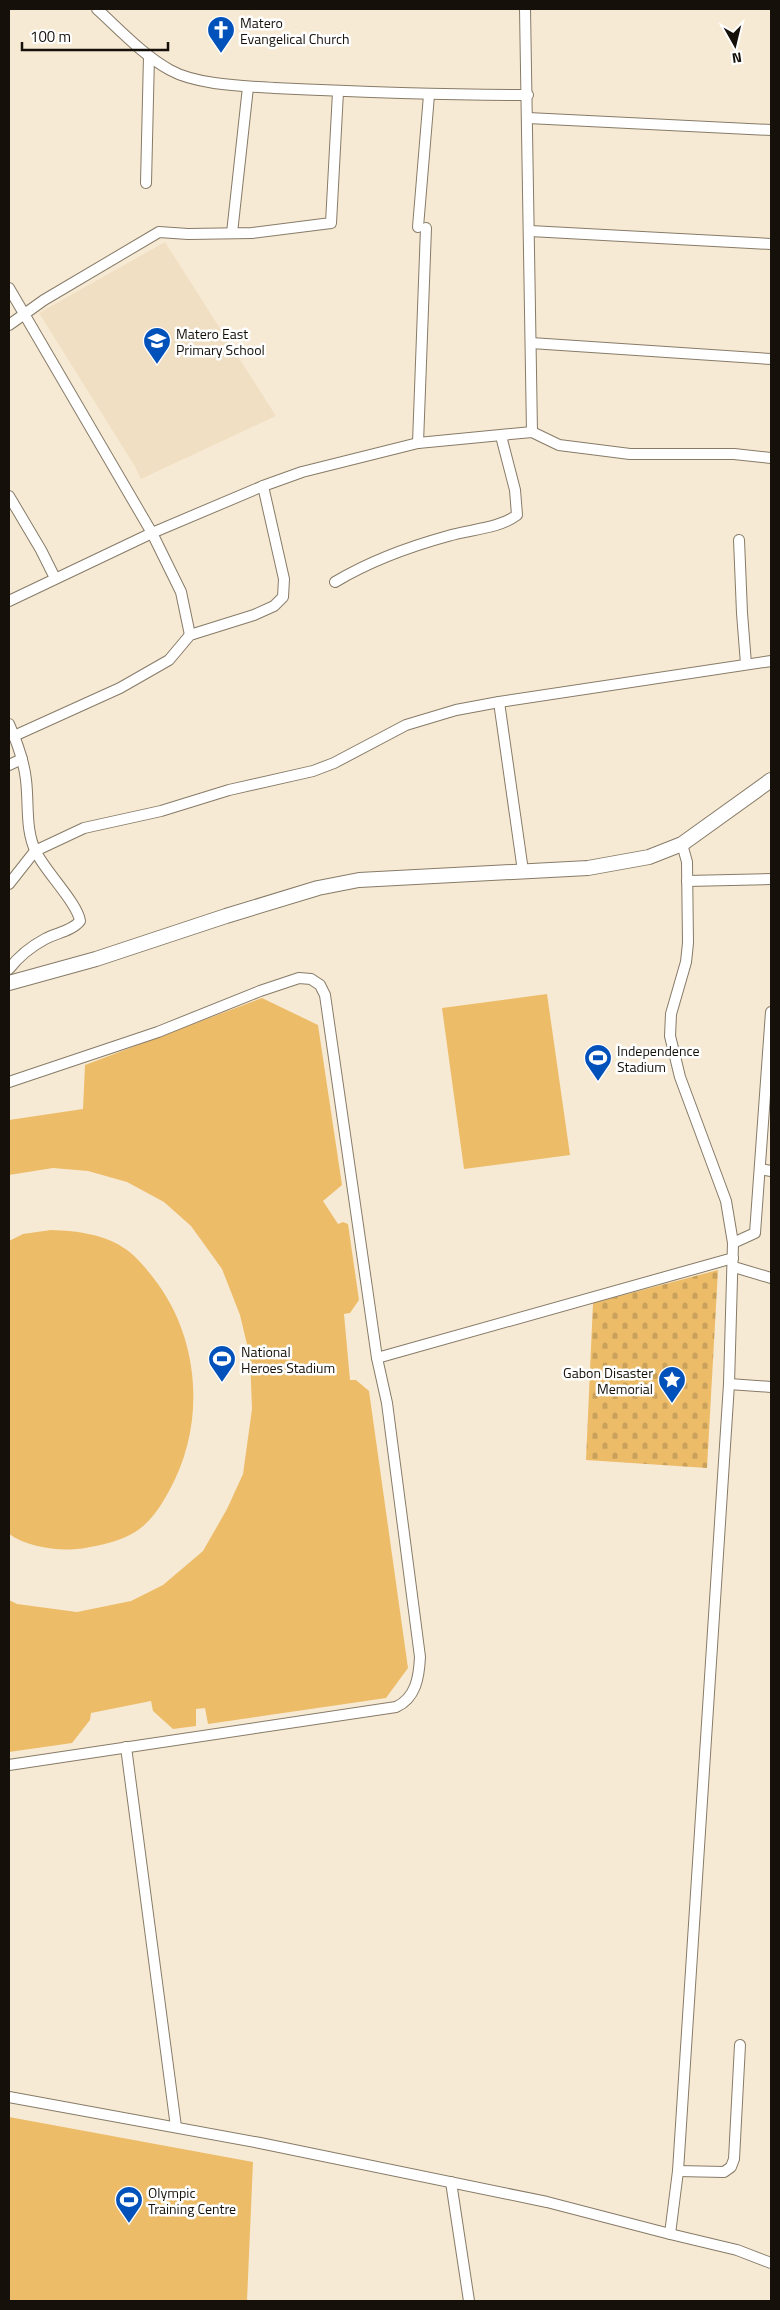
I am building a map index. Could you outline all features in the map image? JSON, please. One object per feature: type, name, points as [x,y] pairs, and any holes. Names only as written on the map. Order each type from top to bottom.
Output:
[{"type":"street","points":[[97,9],[149,56],[171,71],[196,79],[248,87],[338,92],[429,95],[528,95]]},
{"type":"street","points":[[526,9],[532,432]]},
{"type":"street","points":[[146,183],[149,56]]},
{"type":"street","points":[[232,233],[248,87]]},
{"type":"street","points":[[9,325],[25,316],[44,300],[159,232],[188,234],[232,233],[284,230],[331,223],[338,92]]},
{"type":"street","points":[[418,443],[422,227],[429,95]]},
{"type":"street","points":[[528,118],[771,130]]},
{"type":"street","points":[[530,231],[771,244]]},
{"type":"street","points":[[9,288],[152,533],[181,592],[190,635]]},
{"type":"street","points":[[531,343],[771,358]]},
{"type":"street","points":[[9,601],[152,533],[264,486],[302,472],[418,443],[532,432],[559,445],[630,454],[734,454],[771,458]]},
{"type":"street","points":[[335,582],[357,569],[400,551],[449,536],[507,523],[517,516],[515,490],[500,436]]},
{"type":"street","points":[[14,736],[120,688],[169,660],[190,635],[254,615],[274,606],[283,598],[284,578],[264,486]]},
{"type":"street","points":[[9,496],[55,578]]},
{"type":"street","points":[[739,540],[746,664]]},
{"type":"street","points":[[9,884],[35,851],[84,828],[161,811],[229,790],[313,771],[334,763],[406,725],[456,710],[771,661]]},
{"type":"street","points":[[499,702],[523,871]]},
{"type":"street","points":[[9,724],[22,759],[26,779],[28,821],[35,851],[75,908],[80,921],[72,928],[33,946],[19,956],[9,969]]},
{"type":"street","points":[[9,765],[22,759]]},
{"type":"street","points":[[9,983],[96,959],[318,888],[367,880],[588,868],[649,858],[682,844],[771,780]]},
{"type":"street","points":[[670,2234],[678,2171],[729,1384],[734,1262],[726,1201],[680,1077],[670,1036],[671,1014],[686,962],[688,943],[687,862],[682,844]]},
{"type":"street","points":[[687,881],[771,879]]},
{"type":"street","points":[[9,1082],[158,1032],[260,991],[299,978],[311,979],[320,985],[325,995],[377,1358],[386,1403],[420,1657],[419,1675],[414,1691],[406,1703],[396,1707],[9,1765]]},
{"type":"street","points":[[733,1243],[755,1233],[771,1012]]},
{"type":"street","points":[[760,1169],[771,1170]]},
{"type":"street","points":[[377,1358],[734,1262],[771,1278]]},
{"type":"street","points":[[729,1384],[771,1387]]},
{"type":"street","points":[[126,1747],[176,2127]]},
{"type":"street","points":[[678,2171],[724,2172],[731,2168],[734,2159],[740,2045]]},
{"type":"street","points":[[9,2097],[176,2127],[547,2202],[737,2250],[771,2263]]},
{"type":"street","points":[[451,2182],[469,2301]]},
{"type":"shaded area","name":"Matero East Primary School","points":[[165,242],[276,416],[141,479],[39,313]]},
{"type":"green space","points":[[547,994],[570,1155],[464,1169],[442,1008]]},
{"type":"green space","points":[[262,998],[318,1025],[342,1185],[323,1201],[338,1224],[343,1222],[348,1224],[359,1300],[350,1313],[344,1314],[350,1380],[356,1380],[369,1391],[408,1668],[386,1698],[208,1724],[205,1708],[196,1709],[196,1726],[173,1729],[153,1711],[151,1701],[91,1713],[90,1720],[72,1743],[9,1752],[9,1600],[17,1604],[77,1612],[131,1601],[163,1585],[203,1551],[227,1509],[243,1474],[252,1409],[250,1357],[240,1315],[222,1269],[191,1226],[164,1202],[127,1182],[88,1171],[53,1168],[9,1175],[9,1120],[83,1109],[85,1065]]},
{"type":"green space","points":[[51,1230],[71,1231],[110,1240],[127,1250],[140,1262],[158,1284],[172,1307],[183,1333],[190,1359],[193,1386],[193,1413],[189,1440],[181,1466],[159,1508],[146,1524],[129,1535],[105,1544],[76,1549],[36,1546],[9,1534],[9,1241],[23,1234]]},
{"type":"green space","points":[[718,1270],[707,1468],[586,1460],[593,1303]]},
{"type":"green space","name":"Olympic Training Centre","points":[[9,2117],[253,2162],[247,2301],[9,2301]]},
{"type":"place","name":"Matero Evangelical Church","points":[[221,54]]},
{"type":"place","name":"Matero East Primary School","points":[[157,365]]},
{"type":"place","name":"Independence Stadium","points":[[598,1082]]},
{"type":"place","name":"National Heroes Stadium","points":[[222,1383]]},
{"type":"place","name":"Gabon Disaster Memorial","points":[[672,1404]]},
{"type":"place","name":"Olympic Training Centre","points":[[129,2224]]}]
